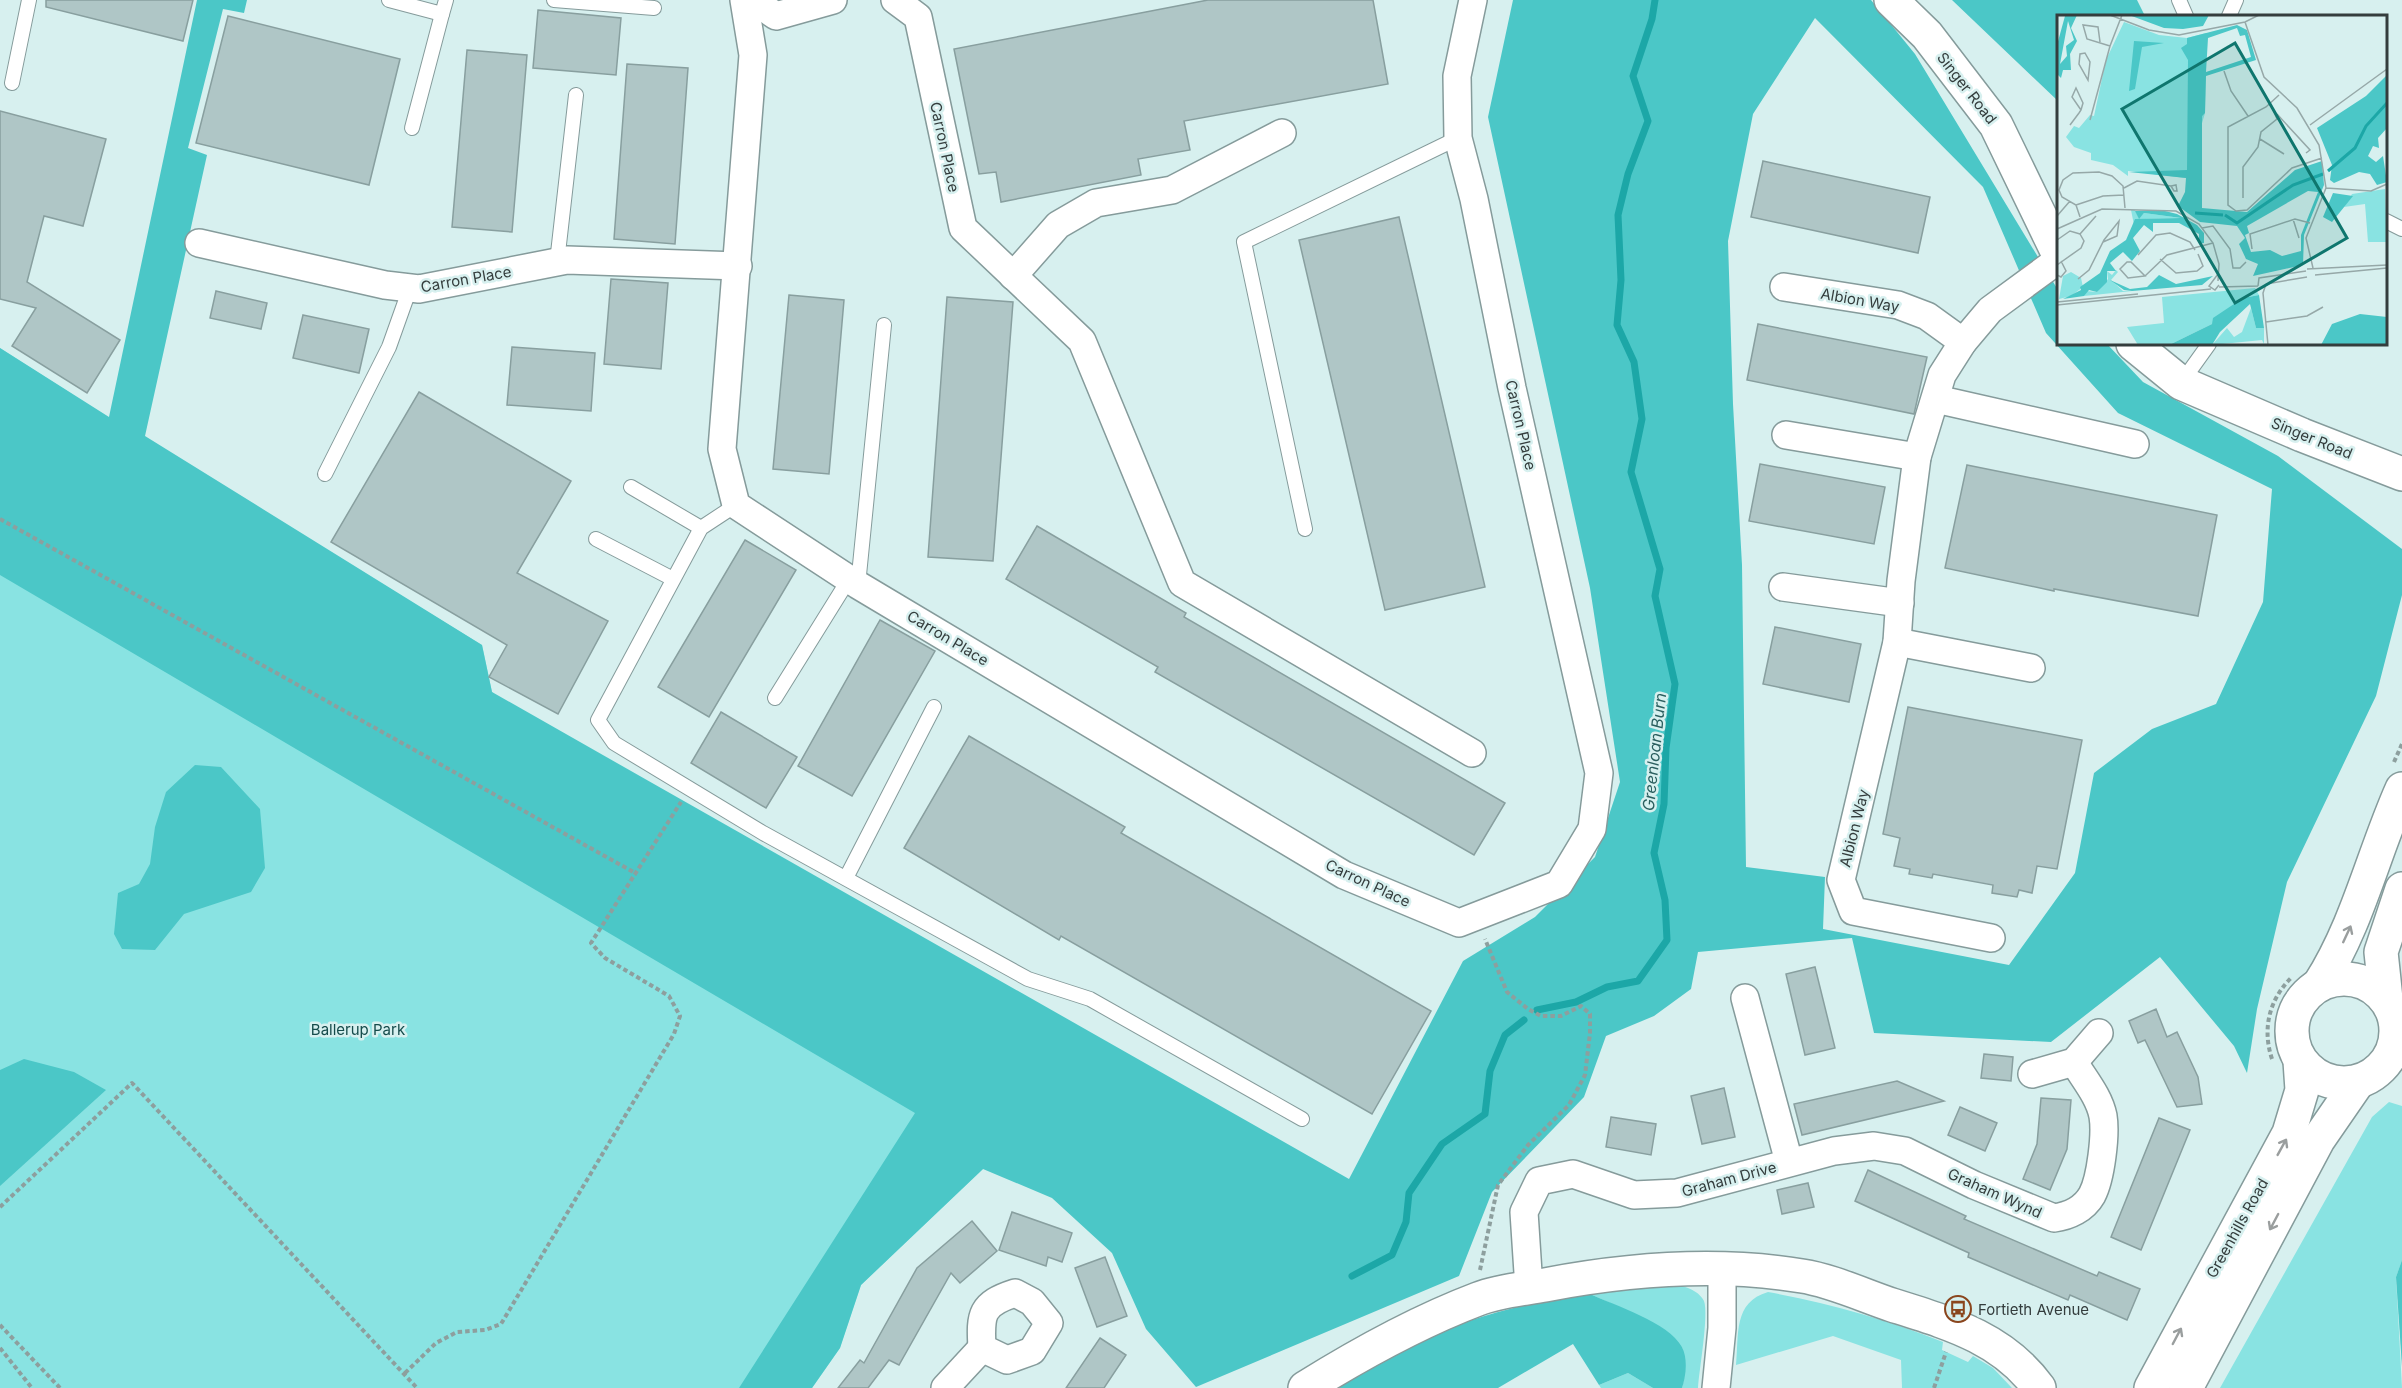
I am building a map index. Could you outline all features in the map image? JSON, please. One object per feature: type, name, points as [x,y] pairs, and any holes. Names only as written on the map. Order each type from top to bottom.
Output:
[{"type":"street","points":[[736,505],[722,448],[753,55],[744,0]]},
{"type":"street","points":[[753,0],[776,16],[833,0]]},
{"type":"street","name":"Carron Place","points":[[895,0],[918,16],[963,228],[1083,341],[1182,583],[1472,753]]},
{"type":"street","name":"Carron Place","points":[[736,505],[854,582],[1344,875],[1459,923],[1559,884],[1592,830],[1599,773],[1458,138],[1457,76],[1473,0]]},
{"type":"street","name":"Singer Road","points":[[1891,0],[1927,36],[1996,125],[2057,251]]},
{"type":"street","points":[[1013,276],[1058,225],[1096,203],[1172,190],[1282,133]]},
{"type":"street","name":"Carron Place","points":[[199,243],[385,285],[419,289],[567,260],[738,266]]},
{"type":"street","name":"Albion Way","points":[[1991,938],[1853,911],[1841,880],[1897,642],[1917,457],[1942,375],[1963,342],[1990,310],[2057,261]]},
{"type":"street","name":"Albion Way","points":[[1784,287],[1898,305],[1927,316],[1963,342]]},
{"type":"street","name":"Singer Road","points":[[2134,345],[2181,383],[2302,435],[2402,474]]},
{"type":"street","points":[[1936,399],[2135,444]]},
{"type":"street","points":[[1786,435],[1917,457]]},
{"type":"street","points":[[1783,587],[1900,603]]},
{"type":"street","points":[[1897,642],[2031,668]]},
{"type":"street","points":[[2319,985],[2335,960],[2354,919],[2402,789]]},
{"type":"street","points":[[2393,1010],[2369,985],[2353,979],[2335,979],[2319,985],[2305,996],[2296,1011],[2291,1028],[2293,1045],[2300,1061],[2312,1073],[2326,1081],[2342,1084],[2378,1075],[2392,1052],[2396,1025],[2393,1010],[2381,952],[2402,889]]},
{"type":"street","name":"Graham Drive","points":[[1529,1288],[1524,1212],[1539,1181],[1573,1174],[1634,1195],[1677,1193],[1761,1172],[1789,1162],[1745,998]]},
{"type":"street","points":[[2032,1074],[2074,1062],[2099,1033]]},
{"type":"street","name":"Greenhills Road","points":[[2151,1388],[2289,1133],[2302,1090],[2300,1061]]},
{"type":"street","name":"Graham Wynd","points":[[1789,1162],[1834,1151],[1874,1146],[1905,1151],[1974,1185],[2054,1218],[2067,1216],[2079,1209],[2092,1194],[2103,1154],[2103,1116],[2096,1096],[2074,1062]]},
{"type":"street","name":"Greenhills Road","points":[[2186,1388],[2318,1140],[2378,1075]]},
{"type":"street","points":[[1305,1388],[1390,1340],[1479,1299],[1604,1274],[1722,1268],[1804,1276],[1954,1325],[1987,1340],[2007,1353],[2039,1388]]},
{"type":"street","points":[[1716,1388],[1722,1328],[1722,1268]]},
{"type":"street","points":[[945,1388],[982,1348]]},
{"type":"lane","points":[[12,83],[29,0]]},
{"type":"lane","points":[[390,0],[442,14]]},
{"type":"lane","points":[[412,128],[446,0]]},
{"type":"lane","points":[[554,0],[654,9]]},
{"type":"lane","points":[[2179,0],[2186,15]]},
{"type":"lane","points":[[2229,15],[2236,0]]},
{"type":"lane","points":[[557,262],[576,95]]},
{"type":"lane","points":[[1305,529],[1244,242],[1458,138]]},
{"type":"lane","points":[[2387,222],[2402,229]]},
{"type":"lane","points":[[326,474],[389,347],[410,288]]},
{"type":"lane","points":[[775,698],[854,582],[884,325]]},
{"type":"lane","points":[[2181,383],[2208,345]]},
{"type":"lane","points":[[630,487],[701,528]]},
{"type":"lane","points":[[736,505],[701,528],[598,720],[614,743],[846,878],[1028,979],[1090,999],[1302,1119]]},
{"type":"lane","points":[[596,539],[673,579]]},
{"type":"lane","points":[[846,878],[934,707]]},
{"type":"path","points":[[0,519],[637,874]]},
{"type":"path","points":[[405,1373],[436,1343],[450,1335],[457,1332],[485,1330],[501,1324],[674,1034],[680,1016],[669,996],[605,958],[591,943],[690,789]]},
{"type":"path","points":[[1471,1302],[1498,1185],[1528,1145],[1569,1105],[1585,1075],[1590,1033],[1590,1014],[1581,1006],[1561,1016],[1541,1016],[1506,992],[1475,917]]},
{"type":"path","points":[[0,1207],[132,1083],[417,1388]]},
{"type":"path","points":[[0,1324],[60,1388]]},
{"type":"path","points":[[1934,1388],[1954,1325]]},
{"type":"path","points":[[0,1348],[32,1388]]},
{"type":"green space","name":"Ballerup Park","points":[[0,348],[109,418],[482,645],[492,692],[983,1169],[861,1285],[840,1348],[812,1388],[0,1388]]},
{"type":"green space","points":[[2389,1102],[2402,1106],[2402,1260],[2396,1277],[2402,1388],[2220,1388],[2372,1117]]},
{"type":"green space","points":[[1671,1284],[1694,1291],[1704,1301],[1705,1330],[1698,1388],[1682,1388],[1685,1367],[1682,1347],[1628,1311],[1590,1294]]},
{"type":"green space","points":[[1768,1292],[1857,1313],[1943,1342],[1942,1350],[1968,1362],[1973,1356],[1993,1368],[2012,1388],[1902,1388],[1901,1360],[1833,1336],[1736,1365],[1738,1331],[1743,1312],[1749,1303]]},
{"type":"green space","points":[[1628,1373],[1653,1388],[1601,1388],[1599,1385]]},
{"type":"shaded area","points":[[197,0],[247,0],[244,13],[223,9],[188,148],[207,155],[145,436],[482,645],[492,692],[1349,1179],[1463,961],[1535,917],[1595,857],[1620,782],[1590,588],[1488,117],[1513,0],[1871,0],[1915,54],[2057,288],[2057,345],[2108,345],[2143,382],[2278,456],[2402,549],[2402,595],[2376,696],[2287,882],[2257,1009],[2247,1073],[2234,1046],[2160,957],[2051,1042],[1874,1033],[1852,938],[1698,952],[1691,989],[1654,1016],[1606,1036],[1584,1097],[1492,1192],[1459,1276],[1196,1387],[1146,1329],[1112,1253],[1052,1198],[983,1169],[861,1285],[840,1348],[812,1388],[739,1388],[915,1113],[0,575],[0,348],[109,417]],"holes":[[[1815,18],[1983,187],[2046,333],[2118,413],[2272,489],[2263,602],[2216,704],[2152,729],[2094,773],[2075,873],[2009,965],[1823,929],[1825,877],[1746,867],[1742,565],[1733,404],[1728,241],[1753,114]]]},
{"type":"shaded area","points":[[1952,0],[2137,0],[2144,15],[2057,15],[2057,100]]},
{"type":"shaded area","points":[[195,765],[221,767],[260,809],[265,868],[251,892],[184,914],[155,950],[122,949],[114,934],[118,893],[139,884],[150,864],[155,827],[166,792]]},
{"type":"shaded area","points":[[24,1059],[74,1072],[106,1090],[0,1186],[0,1070]]},
{"type":"shaded area","points":[[2402,1260],[2402,1367],[2396,1277]]},
{"type":"shaded area","points":[[1590,1294],[1654,1322],[1675,1338],[1682,1347],[1686,1362],[1682,1388],[1653,1388],[1628,1373],[1599,1385],[1573,1344],[1498,1388],[1334,1388],[1404,1348],[1456,1325],[1500,1311]]},
{"type":"building","points":[[46,0],[193,0],[183,41],[46,7]]},
{"type":"building","points":[[1208,0],[1373,0],[1388,84],[1184,121],[1190,150],[1138,159],[1141,175],[1001,202],[996,172],[979,174],[954,49]]},
{"type":"building","points":[[538,10],[621,18],[616,75],[533,68]]},
{"type":"building","points":[[228,16],[400,59],[369,185],[196,143]]},
{"type":"building","points":[[467,50],[527,55],[512,232],[452,227]]},
{"type":"building","points":[[627,64],[688,68],[675,244],[614,239]]},
{"type":"building","points":[[0,111],[106,139],[83,226],[44,216],[27,282],[120,340],[87,393],[12,346],[36,308],[0,299]]},
{"type":"building","points":[[1763,161],[1930,197],[1918,253],[1751,217]]},
{"type":"building","points":[[1399,217],[1485,587],[1385,610],[1299,240]]},
{"type":"building","points":[[611,279],[668,283],[661,369],[604,364]]},
{"type":"building","points":[[216,291],[267,303],[261,329],[210,318]]},
{"type":"building","points":[[789,295],[844,300],[829,474],[773,469]]},
{"type":"building","points":[[947,297],[1013,302],[993,561],[928,557]]},
{"type":"building","points":[[303,315],[369,329],[359,373],[293,358]]},
{"type":"building","points":[[1758,324],[1927,357],[1914,414],[1747,380]]},
{"type":"building","points":[[512,347],[595,353],[591,411],[507,405]]},
{"type":"building","points":[[419,392],[571,481],[517,573],[608,621],[558,714],[489,677],[507,645],[331,542]]},
{"type":"building","points":[[1760,464],[1885,487],[1874,544],[1749,521]]},
{"type":"building","points":[[1967,465],[2217,515],[2198,616],[2054,589],[2054,591],[1945,568]]},
{"type":"building","points":[[1037,526],[1186,613],[1184,617],[1505,803],[1474,855],[1155,672],[1158,667],[1006,579]]},
{"type":"building","points":[[745,540],[796,570],[709,717],[658,687]]},
{"type":"building","points":[[880,620],[935,651],[852,796],[798,766]]},
{"type":"building","points":[[1775,627],[1861,644],[1849,702],[1763,684]]},
{"type":"building","points":[[1908,707],[2082,740],[2057,869],[2037,866],[2032,893],[2019,890],[2017,897],[1992,893],[1993,885],[1933,874],[1932,878],[1909,874],[1910,869],[1894,866],[1900,838],[1883,834]]},
{"type":"building","points":[[721,712],[797,757],[766,808],[691,763]]},
{"type":"building","points":[[969,736],[1125,827],[1121,833],[1431,1011],[1372,1114],[1061,936],[1059,940],[904,848]]},
{"type":"building","points":[[1815,967],[1835,1048],[1805,1055],[1786,974]]},
{"type":"building","points":[[2156,1009],[2167,1037],[2177,1032],[2198,1077],[2202,1104],[2177,1107],[2145,1040],[2138,1043],[2129,1021]]},
{"type":"building","points":[[1984,1054],[2013,1057],[2011,1081],[1981,1078]]},
{"type":"building","points":[[1897,1081],[1944,1101],[1802,1135],[1794,1104]]},
{"type":"building","points":[[1724,1088],[1735,1137],[1702,1144],[1691,1096]]},
{"type":"building","points":[[2041,1098],[2071,1100],[2067,1149],[2050,1190],[2023,1179],[2037,1144]]},
{"type":"building","points":[[1960,1107],[1997,1123],[1985,1151],[1948,1135]]},
{"type":"building","points":[[1611,1117],[1656,1124],[1651,1155],[1606,1147]]},
{"type":"building","points":[[2159,1118],[2190,1130],[2141,1250],[2111,1237]]},
{"type":"building","points":[[1868,1170],[1966,1216],[1964,1219],[2097,1276],[2099,1272],[2140,1289],[2127,1320],[2070,1295],[2068,1300],[1968,1257],[1969,1253],[1855,1201]]},
{"type":"building","points":[[1808,1183],[1814,1207],[1782,1214],[1777,1190]]},
{"type":"building","points":[[1012,1212],[1072,1233],[1062,1262],[1048,1257],[1046,1266],[999,1250]]},
{"type":"building","points":[[972,1221],[997,1251],[960,1283],[951,1273],[899,1365],[889,1360],[868,1388],[838,1388],[860,1360],[864,1363],[917,1268]]},
{"type":"building","points":[[1105,1257],[1127,1316],[1097,1327],[1075,1268]]},
{"type":"building","points":[[1100,1338],[1126,1355],[1104,1388],[1066,1388]]},
{"type":"waterway","name":"Greenloan Burn","points":[[1537,1010],[1576,1002],[1607,987],[1638,981],[1667,940],[1665,900],[1654,853],[1664,804],[1666,748],[1675,684],[1655,596],[1660,569],[1631,472],[1642,419],[1634,362],[1617,325],[1621,280],[1618,215],[1628,174],[1648,121],[1633,76],[1652,19],[1655,0]]},
{"type":"waterway","name":"Greenloan Burn","points":[[1352,1276],[1392,1255],[1406,1222],[1409,1193],[1442,1144],[1485,1114],[1490,1071],[1505,1035],[1524,1020]]},
{"type":"place","name":"Fortieth Avenue","points":[[1958,1309]]}]
